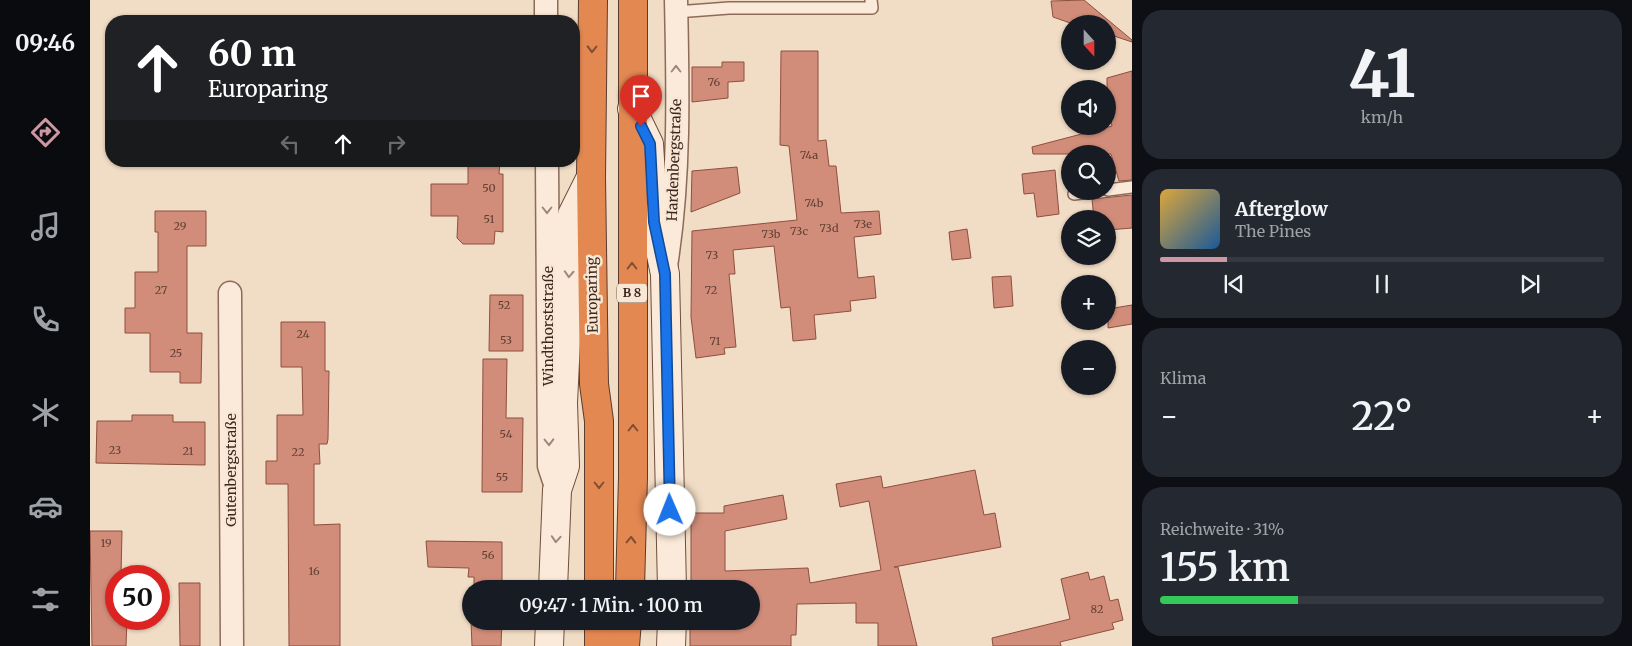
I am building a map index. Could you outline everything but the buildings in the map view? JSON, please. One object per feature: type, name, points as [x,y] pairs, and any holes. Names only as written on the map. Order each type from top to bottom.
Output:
[{"type":"highway","name":"Europaring","points":[[592,0],[591,177],[594,384],[599,421],[599,580]]},
{"type":"highway","name":"B 8","points":[[630,580],[633,477],[633,0]]},
{"type":"highway","points":[[599,630],[599,646]]},
{"type":"highway","points":[[625,646],[626,630]]},
{"type":"main road","points":[[632,109],[650,144],[654,222],[665,274]]},
{"type":"main road","name":"Windthorststraße","points":[[553,580],[558,490],[565,466],[563,403],[572,215],[591,177]]},
{"type":"main road","name":"Hardenbergstraße","points":[[665,274],[672,580]]},
{"type":"main road","points":[[549,646],[550,630]]},
{"type":"main road","points":[[671,646],[672,630]]},
{"type":"street","points":[[546,0],[546,15]]},
{"type":"street","name":"Hardenbergstraße","points":[[665,274],[674,220],[677,166],[676,6]]},
{"type":"street","name":"Windthorststraße","points":[[547,167],[549,466],[558,490]]},
{"type":"street","name":"Gutenbergstraße","points":[[230,294],[232,646]]},
{"type":"lane","points":[[676,6],[729,4],[872,8],[871,0]]},
{"type":"lane","points":[[1116,189],[1132,187]]},
{"type":"route","points":[[641,126],[650,144],[654,222],[665,274],[670,510]]}]
